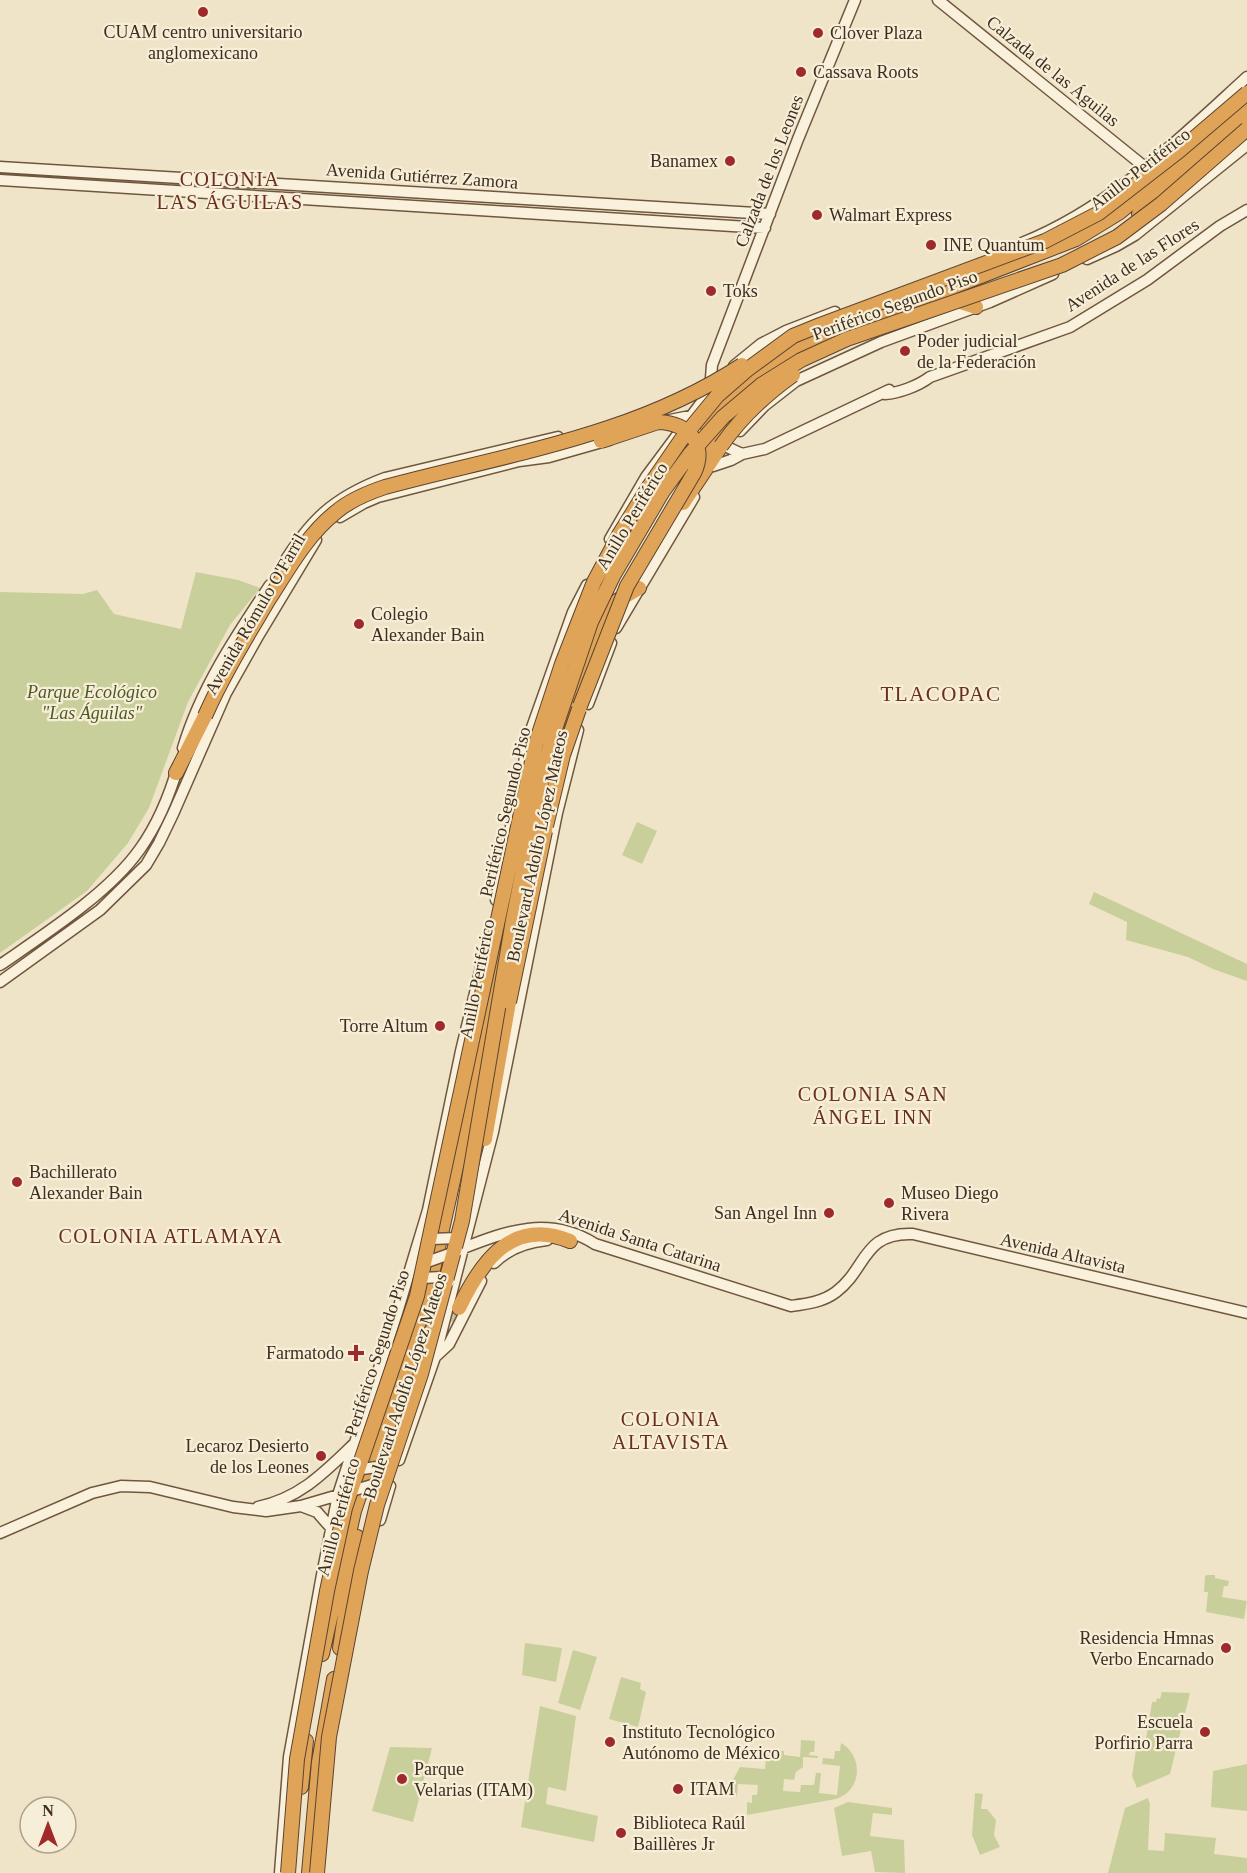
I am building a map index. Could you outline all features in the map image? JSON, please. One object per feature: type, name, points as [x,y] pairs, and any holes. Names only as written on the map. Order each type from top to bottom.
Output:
[{"type":"highway","name":"Periférico Segundo Piso","points":[[288,1873],[297,1759],[325,1602],[345,1508],[417,1296],[536,743],[562,664],[594,582],[619,535],[681,440],[725,390],[748,369],[793,336],[1045,241],[1099,213],[1179,151],[1247,93]]},
{"type":"highway","name":"Anillo Periférico","points":[[293,1873],[311,1702],[354,1511],[426,1301],[476,1077],[527,819],[547,734],[582,643],[618,574],[694,446],[730,395],[748,379],[814,341],[1076,239],[1120,212],[1247,105]]},
{"type":"highway","name":"Anillo Periférico","points":[[311,1871],[319,1762],[362,1515],[438,1304],[541,813],[563,729],[594,642],[704,450],[746,403],[786,370],[817,350],[867,329],[1067,256],[1126,225],[1247,120]]},
{"type":"highway","name":"Periférico Segundo Piso","points":[[311,1871],[334,1706],[361,1571],[377,1505],[421,1374],[462,1221],[495,1020],[534,815],[551,741],[591,622],[613,576],[663,491],[690,454],[723,417],[761,385],[801,360],[847,339],[1062,265],[1117,237],[1161,204],[1247,129]]},
{"type":"highway","points":[[1028,259],[1043,235]]},
{"type":"highway","points":[[950,299],[976,308]]},
{"type":"highway","points":[[176,773],[231,662],[289,568],[315,531],[337,510],[385,487],[494,462],[596,433],[657,412],[716,383],[793,336]]},
{"type":"highway","points":[[621,597],[637,579],[701,475],[733,430],[759,400],[796,373],[822,359],[847,339]]},
{"type":"highway","points":[[484,1140],[509,1002],[563,755],[621,597],[698,466],[699,452],[693,437],[682,428],[658,422],[560,452],[494,462]]},
{"type":"highway","points":[[621,597],[639,588]]},
{"type":"highway","points":[[557,656],[582,643]]},
{"type":"highway","points":[[557,752],[575,740]]},
{"type":"highway","points":[[525,889],[538,906]]},
{"type":"highway","points":[[455,1081],[460,1113]]},
{"type":"highway","points":[[456,1302],[488,1259],[515,1240],[535,1234],[557,1236],[570,1241]]},
{"type":"highway","points":[[345,1618],[349,1600]]},
{"type":"highway","points":[[311,1702],[312,1683]]},
{"type":"main road","name":"Calzada de los Leones","points":[[712,387],[711,371],[716,355],[838,38],[855,0]]},
{"type":"main road","name":"Calzada de las Águilas","points":[[938,0],[1146,168]]},
{"type":"main road","name":"Boulevard Adolfo López Mateos","points":[[279,1873],[289,1757],[331,1528],[350,1471],[354,1444],[410,1269],[426,1238],[455,1081],[483,961],[530,733],[573,612],[620,518],[646,477],[712,387],[761,344],[786,331],[1043,235],[1077,217],[1146,168],[1247,77]]},
{"type":"main road","name":"Boulevard Adolfo López Mateos","points":[[322,1873],[337,1713],[370,1560],[381,1514],[397,1465],[456,1302],[462,1243],[470,1222],[493,1132],[565,777],[575,740],[618,623],[724,444],[757,405],[796,381],[880,342],[976,308],[1116,246],[1177,202],[1247,145]]},
{"type":"main road","name":"Avenida Gutiérrez Zamora","points":[[0,167],[770,214]]},
{"type":"main road","name":"Avenida Gutiérrez Zamora","points":[[0,180],[765,228]]},
{"type":"main road","name":"Avenida de las Flores","points":[[713,466],[742,454],[765,449],[922,378],[1070,327],[1147,280],[1220,226],[1247,210]]},
{"type":"main road","points":[[716,355],[721,364],[729,370],[736,382],[757,405]]},
{"type":"main road","points":[[712,387],[724,444]]},
{"type":"main road","name":"Avenida Rómulo O'Farril","points":[[0,965],[101,891],[130,862],[152,831],[176,773],[200,702],[224,657],[299,539],[332,505],[359,488],[385,478],[611,423],[712,387]]},
{"type":"main road","points":[[703,419],[717,408],[757,405]]},
{"type":"main road","points":[[691,415],[703,419],[724,444],[742,454]]},
{"type":"main road","name":"Avenida Rómulo O'Farril","points":[[0,982],[100,910],[146,865],[173,814],[226,693],[319,537],[338,518],[364,503],[411,488],[595,445],[671,418],[691,415]]},
{"type":"main road","points":[[269,586],[278,584],[283,594]]},
{"type":"main road","points":[[470,1222],[482,1235],[501,1236]]},
{"type":"main road","name":"Avenida Santa Catarina","points":[[410,1269],[462,1243],[501,1236],[532,1227],[542,1227],[568,1231],[595,1244],[791,1306]]},
{"type":"main road","name":"Avenida Altavista","points":[[791,1306],[817,1301],[835,1293],[875,1244],[883,1238],[900,1234],[922,1236],[1247,1313]]},
{"type":"main road","points":[[426,1238],[462,1243]]},
{"type":"main road","points":[[435,1357],[449,1344],[478,1285],[495,1261],[527,1243],[549,1239],[595,1244]]},
{"type":"main road","points":[[406,1286],[422,1278],[442,1277],[449,1282],[456,1302]]},
{"type":"main road","points":[[250,1508],[280,1501],[300,1492],[354,1444]]},
{"type":"main road","points":[[350,1471],[397,1465]]},
{"type":"main road","points":[[0,1533],[84,1496],[121,1486],[150,1487],[233,1507],[266,1512],[301,1506],[392,1480]]},
{"type":"main road","points":[[301,1506],[317,1512],[331,1528]]},
{"type":"green space","name":"Parque Ecológico \"Las Águilas\"","points":[[196,572],[238,580],[260,588],[230,625],[188,702],[149,808],[128,843],[87,891],[0,953],[0,592],[83,594],[97,590],[114,614],[181,629]]},
{"type":"green space","points":[[637,822],[657,831],[642,864],[622,855]]},
{"type":"green space","points":[[1094,892],[1247,964],[1247,981],[1188,957],[1126,940],[1127,922],[1089,904]]},
{"type":"green space","points":[[1207,1575],[1215,1575],[1215,1578],[1229,1581],[1228,1586],[1224,1586],[1222,1597],[1247,1601],[1244,1619],[1206,1612],[1208,1592],[1204,1592]]},
{"type":"green space","points":[[525,1643],[562,1648],[556,1682],[522,1675]]},
{"type":"green space","points":[[573,1650],[597,1657],[580,1710],[558,1703]]},
{"type":"green space","points":[[621,1677],[641,1683],[640,1689],[646,1692],[638,1727],[609,1719]]},
{"type":"green space","points":[[1162,1692],[1190,1693],[1170,1774],[1137,1788],[1132,1776],[1137,1743],[1140,1743],[1141,1739],[1146,1739],[1152,1702],[1156,1702],[1157,1698],[1160,1699]]},
{"type":"green space","points":[[540,1706],[576,1716],[566,1791],[548,1787],[546,1804],[598,1816],[594,1842],[521,1827]]},
{"type":"green space","points":[[801,1740],[815,1741],[814,1752],[810,1752],[809,1755],[818,1756],[818,1758],[803,1757],[803,1767],[796,1772],[794,1780],[784,1779],[783,1791],[800,1792],[801,1785],[814,1785],[816,1773],[821,1773],[819,1793],[837,1795],[840,1766],[822,1764],[823,1758],[834,1759],[835,1751],[840,1751],[841,1743],[854,1756],[857,1773],[851,1789],[845,1795],[836,1799],[747,1815],[747,1802],[752,1803],[752,1795],[757,1795],[758,1785],[738,1784],[737,1796],[725,1795],[740,1767],[765,1769],[767,1750],[784,1751],[784,1755],[800,1757]]},
{"type":"green space","name":"Parque Velarias (ITAM)","points":[[390,1747],[432,1748],[413,1822],[372,1811]]},
{"type":"green space","points":[[1247,1764],[1247,1811],[1211,1807],[1213,1771]]},
{"type":"green space","points":[[975,1793],[983,1794],[981,1809],[987,1809],[996,1820],[994,1835],[1000,1847],[980,1855],[972,1835]]},
{"type":"green space","points":[[1148,1798],[1150,1804],[1148,1850],[1164,1851],[1165,1833],[1216,1838],[1214,1854],[1247,1858],[1247,1873],[1108,1873],[1125,1808]]},
{"type":"green space","points":[[848,1802],[892,1808],[892,1815],[873,1813],[870,1836],[904,1840],[905,1873],[875,1872],[871,1851],[842,1856],[834,1808]]},
{"type":"tunnel","points":[[474,1182],[485,1139]]},
{"type":"tunnel","points":[[438,1338],[459,1308]]},
{"type":"place","name":"CUAM centro universitario anglomexicano","points":[[203,12]]},
{"type":"place","name":"Clover Plaza","points":[[818,33]]},
{"type":"place","name":"Cassava Roots","points":[[801,72]]},
{"type":"place","name":"Banamex","points":[[730,161]]},
{"type":"place","name":"Walmart Express","points":[[817,215]]},
{"type":"place","name":"INE Quantum","points":[[931,245]]},
{"type":"place","name":"Toks","points":[[711,291]]},
{"type":"place","name":"Poder judicial de la Federación","points":[[905,351]]},
{"type":"place","name":"Colegio Alexander Bain","points":[[359,624]]},
{"type":"place","name":"Torre Altum","points":[[440,1026]]},
{"type":"place","name":"Bachillerato Alexander Bain","points":[[17,1182]]},
{"type":"place","name":"Museo Diego Rivera","points":[[889,1203]]},
{"type":"place","name":"San Angel Inn","points":[[829,1213]]},
{"type":"place","name":"Farmatodo","points":[[356,1353]]},
{"type":"place","name":"Lecaroz Desierto de los Leones","points":[[321,1456]]},
{"type":"place","name":"Residencia Hmnas Verbo Encarnado","points":[[1226,1648]]},
{"type":"place","name":"Escuela Porfirio Parra","points":[[1205,1732]]},
{"type":"place","name":"Instituto Tecnológico Autónomo de México","points":[[610,1742]]},
{"type":"place","name":"Parque Velarias (ITAM)","points":[[402,1779]]},
{"type":"place","name":"ITAM","points":[[678,1789]]},
{"type":"place","name":"Biblioteca Raúl Baillères Jr","points":[[621,1833]]},
{"type":"district","name":"COLONIA LAS ÁGUILAS","points":[[230,190]]},
{"type":"district","name":"TLACOPAC","points":[[941,694]]},
{"type":"district","name":"COLONIA SAN ÁNGEL INN","points":[[873,1106]]},
{"type":"district","name":"COLONIA ATLAMAYA","points":[[171,1236]]},
{"type":"district","name":"COLONIA ALTAVISTA","points":[[671,1430]]}]
